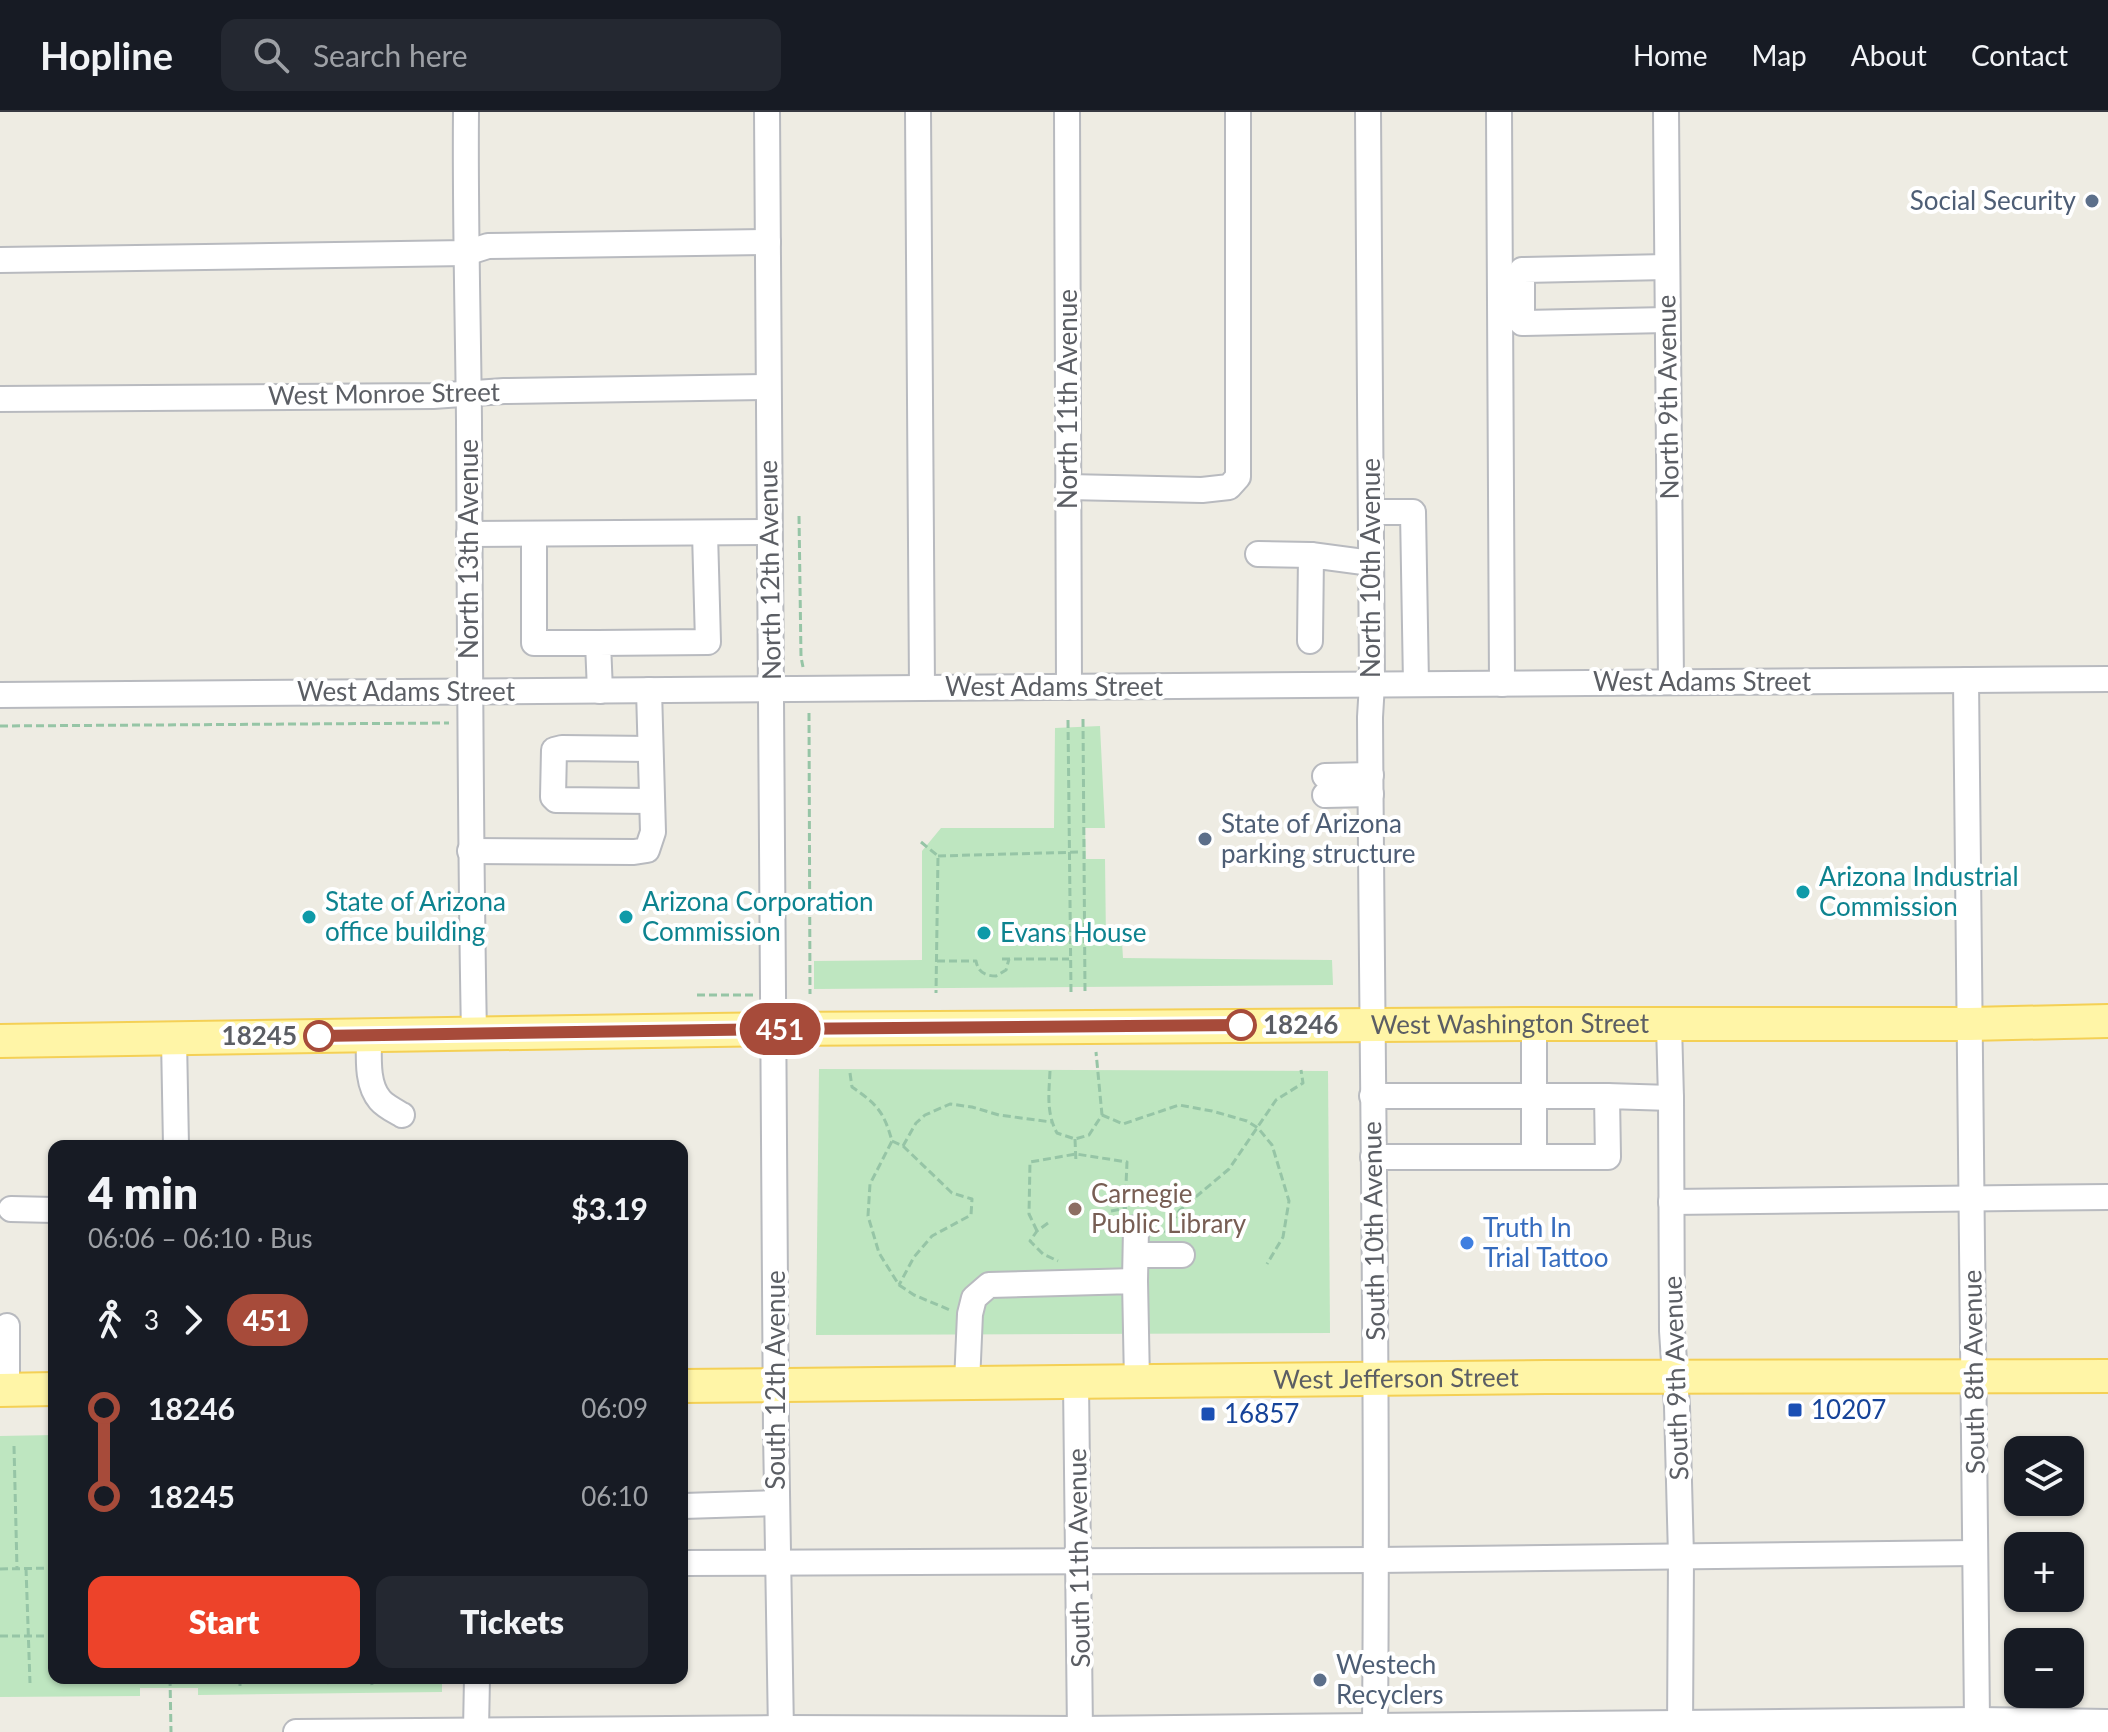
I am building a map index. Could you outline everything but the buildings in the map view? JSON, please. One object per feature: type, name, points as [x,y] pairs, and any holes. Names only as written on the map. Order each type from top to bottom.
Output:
[{"type":"main road","name":"West Washington Street","points":[[0,1041],[774,1029],[2108,1021]]},
{"type":"main road","name":"West Jefferson Street","points":[[688,1386],[2108,1376]]},
{"type":"main road","points":[[4,1390],[48,1389]]},
{"type":"street","name":"North 13th Avenue","points":[[466,112],[470,851],[474,1034]]},
{"type":"street","name":"North 12th Avenue","points":[[767,112],[774,1029]]},
{"type":"street","points":[[918,112],[922,688]]},
{"type":"street","name":"North 11th Avenue","points":[[1067,112],[1069,687]]},
{"type":"street","points":[[1068,487],[1202,490],[1229,487],[1238,477],[1238,112]]},
{"type":"street","name":"North 10th Avenue","points":[[1368,112],[1372,1025]]},
{"type":"street","points":[[1499,112],[1502,684]]},
{"type":"street","name":"North 9th Avenue","points":[[1666,112],[1671,682]]},
{"type":"street","points":[[0,260],[466,253],[488,246],[768,242]]},
{"type":"street","points":[[1667,267],[1522,270],[1522,323],[1667,320]]},
{"type":"street","name":"West Monroe Street","points":[[0,399],[433,396],[504,391],[768,387]]},
{"type":"street","points":[[1371,512],[1413,512],[1416,684]]},
{"type":"street","points":[[469,534],[769,532]]},
{"type":"street","points":[[534,534],[534,643],[598,643],[708,642],[705,533]]},
{"type":"street","points":[[1258,554],[1311,555],[1371,563]]},
{"type":"street","points":[[1310,641],[1311,555]]},
{"type":"street","points":[[598,643],[600,691]]},
{"type":"street","name":"West Adams Street","points":[[0,695],[2108,679]]},
{"type":"street","name":"South 8th Avenue","points":[[1966,680],[1975,1553],[1988,1724]]},
{"type":"street","points":[[470,851],[647,850],[653,832],[649,690]]},
{"type":"street","points":[[650,749],[554,750],[553,797],[556,800],[652,801]]},
{"type":"street","points":[[1325,785],[1371,785]]},
{"type":"street","points":[[1534,1024],[1534,1157]]},
{"type":"street","name":"South 10th Avenue","points":[[1372,1025],[1377,1560],[1375,1725]]},
{"type":"street","name":"South 9th Avenue","points":[[1669,1025],[1672,1331],[1681,1556],[1680,1727]]},
{"type":"street","name":"South 12th Avenue","points":[[774,1029],[781,1730]]},
{"type":"street","points":[[369,1035],[373,1088],[380,1102],[402,1115]]},
{"type":"street","points":[[174,1039],[176,1140]]},
{"type":"street","points":[[1372,1096],[1671,1098]]},
{"type":"street","points":[[1373,1157],[1608,1157],[1607,1096]]},
{"type":"street","points":[[1671,1202],[2108,1197]]},
{"type":"street","points":[[11,1209],[48,1210]]},
{"type":"street","points":[[1131,1216],[1136,1255],[1137,1382]]},
{"type":"street","points":[[1136,1255],[1182,1255]]},
{"type":"street","points":[[967,1383],[970,1314],[974,1298],[989,1285],[1135,1281]]},
{"type":"street","points":[[4,1390],[7,1326]]},
{"type":"street","name":"South 11th Avenue","points":[[1076,1383],[1080,1731]]},
{"type":"street","points":[[688,1506],[777,1503]]},
{"type":"street","points":[[688,1563],[1975,1553]]},
{"type":"street","points":[[476,1730],[477,1684]]},
{"type":"street","points":[[296,1732],[1080,1731],[1338,1729],[1375,1725],[1404,1729],[1988,1724],[2072,1727],[2108,1722]]},
{"type":"path","points":[[799,516],[803,667]]},
{"type":"path","points":[[809,713],[810,994]]},
{"type":"path","points":[[1083,719],[1085,992]]},
{"type":"path","points":[[1068,720],[1071,992]]},
{"type":"path","points":[[0,726],[452,723]]},
{"type":"path","points":[[921,842],[938,856],[1069,854],[1085,851]]},
{"type":"path","points":[[936,993],[938,856]]},
{"type":"path","points":[[1002,959],[1069,959]]},
{"type":"path","points":[[937,961],[976,961],[984,974],[996,976],[1006,970],[1009,959]]},
{"type":"path","points":[[697,995],[757,995]]},
{"type":"path","points":[[1050,1071],[1051,1122],[1057,1133],[1075,1139],[1089,1135],[1102,1115],[1095,1026]]},
{"type":"path","points":[[1162,1237],[1179,1211],[1229,1169],[1276,1100],[1303,1083],[1301,1070]]},
{"type":"path","points":[[850,1073],[852,1087],[885,1117],[892,1141],[870,1184],[868,1216],[879,1253],[899,1285],[945,1308],[970,1314]]},
{"type":"path","points":[[903,1146],[916,1123],[925,1115],[950,1104],[1051,1122]]},
{"type":"path","points":[[1102,1115],[1123,1124],[1179,1105],[1247,1121],[1258,1128],[1272,1145],[1289,1201],[1283,1237],[1267,1264]]},
{"type":"path","points":[[1075,1139],[1076,1163]]},
{"type":"path","points":[[892,1141],[903,1146],[952,1193],[972,1199],[971,1215],[932,1236],[914,1257],[899,1285]]},
{"type":"path","points":[[1037,1231],[1029,1214],[1030,1162],[1076,1154],[1127,1162],[1131,1216],[1111,1211]]},
{"type":"path","points":[[1048,1223],[1030,1241],[1043,1254],[1064,1264]]},
{"type":"path","points":[[14,1446],[17,1569]]},
{"type":"path","points":[[26,1568],[30,1683]]},
{"type":"path","points":[[0,1569],[48,1568]]},
{"type":"path","points":[[0,1636],[48,1636]]},
{"type":"path","points":[[170,1684],[171,1732]]},
{"type":"green space","points":[[1100,726],[1105,828],[1085,828],[1086,859],[1105,859],[1106,942],[1122,942],[1123,958],[1332,960],[1333,985],[814,989],[814,961],[922,960],[922,851],[941,828],[1054,828],[1055,728]]},
{"type":"green space","points":[[819,1069],[1328,1071],[1330,1333],[816,1335]]},
{"type":"green space","points":[[48,1435],[48,1684],[442,1684],[442,1692],[198,1695],[198,1688],[140,1688],[140,1696],[0,1697],[0,1436]]},
{"type":"bus line","name":"451","points":[[319,1036],[1241,1025]]},
{"type":"place","name":"Social Security","points":[[2092,201]]},
{"type":"place","name":"State of Arizona parking structure","points":[[1205,839]]},
{"type":"place","name":"Arizona Industrial Commission","points":[[1803,892]]},
{"type":"place","name":"State of Arizona office building","points":[[309,917]]},
{"type":"place","name":"Arizona Corporation Commission","points":[[626,917]]},
{"type":"place","name":"Evans House","points":[[984,933]]},
{"type":"place","name":"18246","points":[[1241,1025]]},
{"type":"place","name":"18245","points":[[319,1036]]},
{"type":"place","name":"Carnegie Public Library","points":[[1075,1209]]},
{"type":"place","name":"Truth In Trial Tattoo","points":[[1467,1243]]},
{"type":"place","name":"10207","points":[[1795,1410]]},
{"type":"place","name":"16857","points":[[1208,1414]]},
{"type":"place","name":"Westech Recyclers","points":[[1320,1680]]}]
